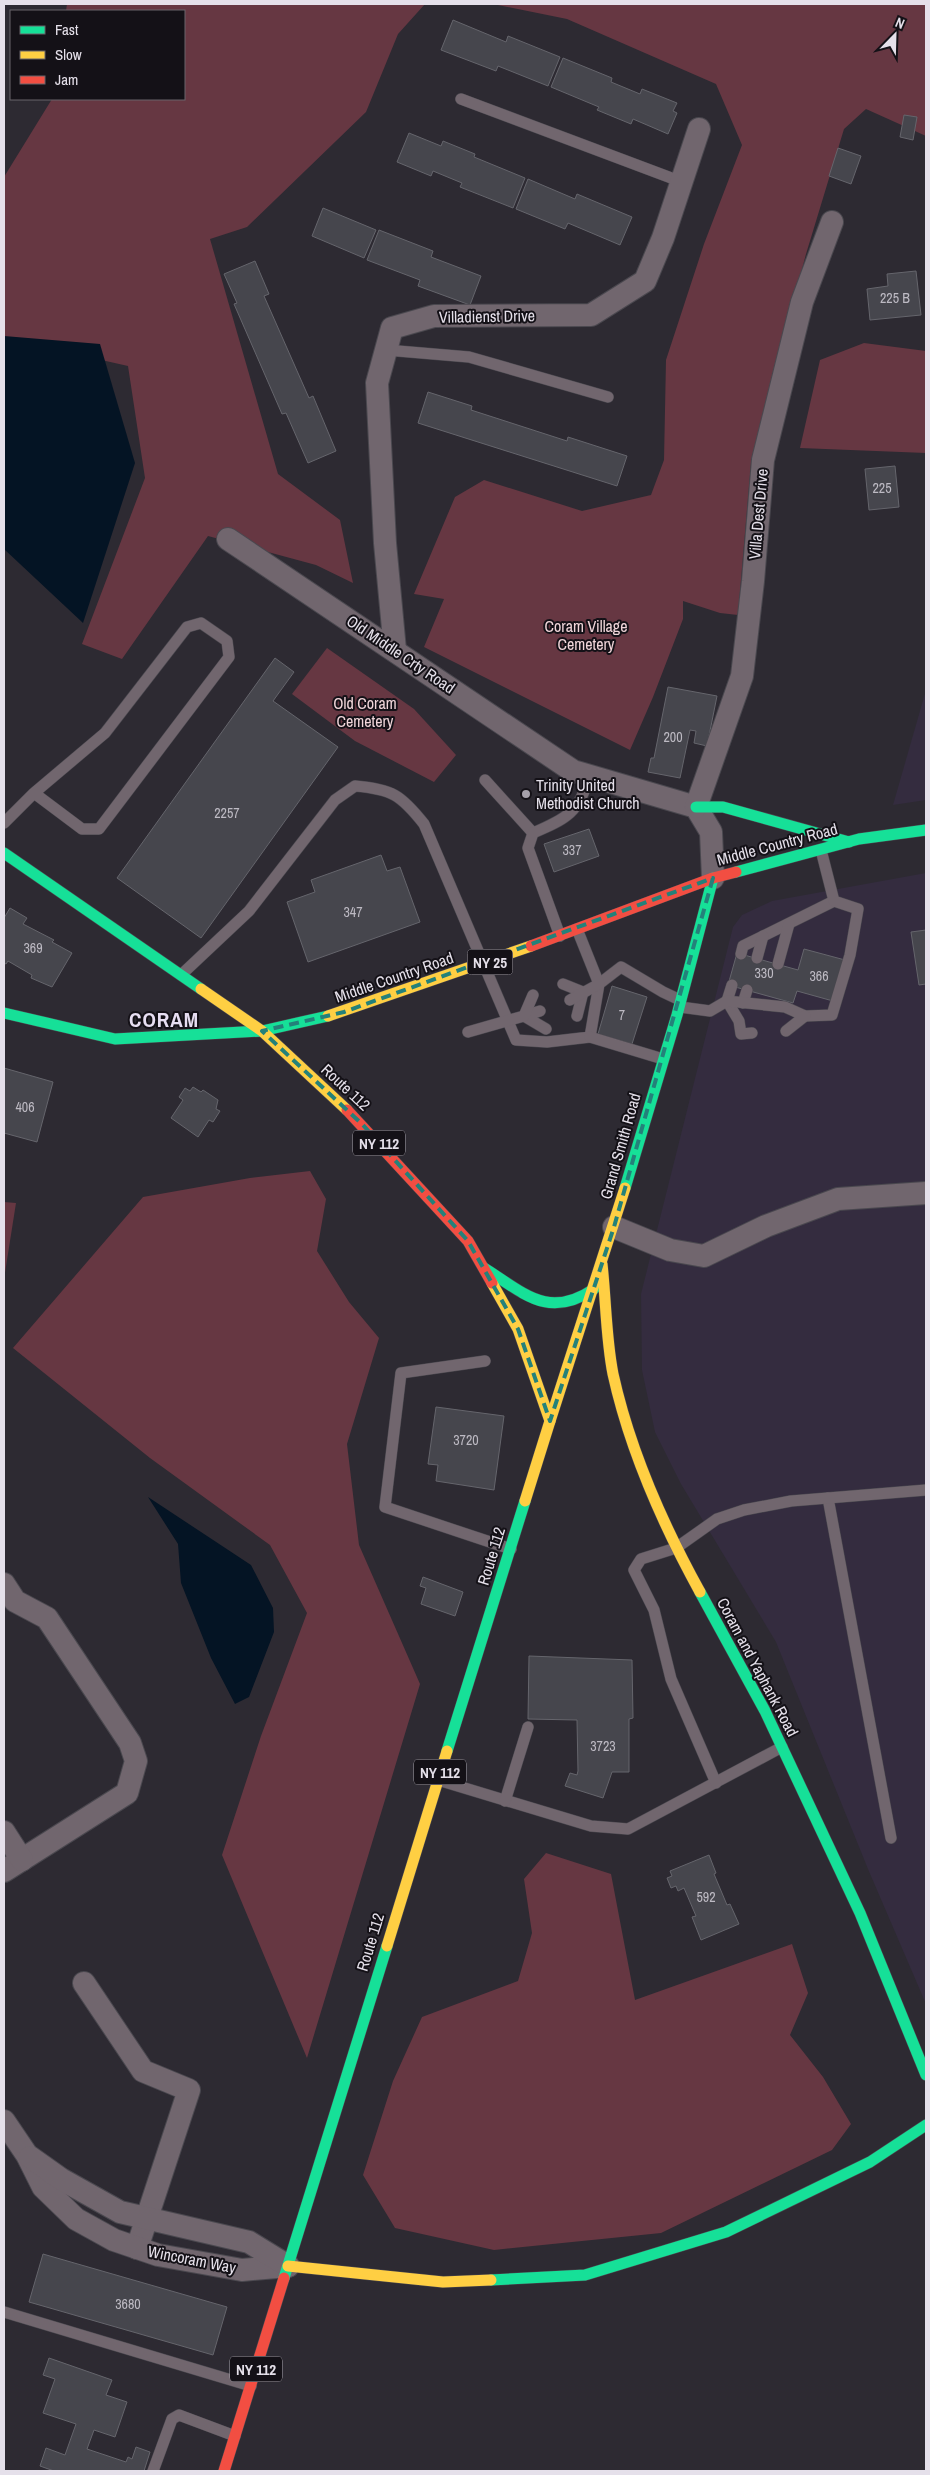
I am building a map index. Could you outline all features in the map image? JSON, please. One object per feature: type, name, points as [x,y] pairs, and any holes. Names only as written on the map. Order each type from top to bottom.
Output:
[{"type":"main road","points":[[696,807],[723,807],[849,842]]},
{"type":"main road","name":"Middle Country Road","points":[[4,1013],[115,1039],[262,1031],[344,1012],[560,936],[713,878],[849,842],[926,830]]},
{"type":"main road","name":"Route 112","points":[[4,853],[262,1031],[363,1125],[468,1241],[518,1329],[550,1421],[224,2471]]},
{"type":"main road","name":"Grand Smith Road","points":[[550,1421],[614,1227],[713,878]]},
{"type":"main road","name":"Coram and Yaphank Road","points":[[602,1264],[613,1372],[634,1451],[676,1548],[765,1711],[860,1913],[926,2075]]},
{"type":"main road","points":[[483,1267],[542,1303],[557,1306],[582,1299],[594,1289]]},
{"type":"main road","points":[[288,2266],[442,2282],[585,2276],[726,2232],[870,2162],[926,2124]]},
{"type":"street","name":"Villadienst Drive","points":[[395,650],[385,543],[377,383],[392,328],[434,316],[591,315],[645,281],[663,238],[699,129]]},
{"type":"street","name":"Villa Dest Drive","points":[[696,807],[742,676],[753,581],[763,460],[802,302],[832,222]]},
{"type":"street","name":"Old Middle Crty Road","points":[[228,538],[581,773],[696,807]]},
{"type":"street","points":[[696,807],[711,832],[713,878]]},
{"type":"street","points":[[614,1227],[670,1250],[704,1256],[766,1226],[838,1199],[926,1193]]},
{"type":"street","points":[[4,1584],[15,1601],[47,1618],[130,1743],[136,1761],[127,1793],[13,1866],[4,1832]]},
{"type":"street","points":[[84,1983],[143,2071],[189,2090],[137,2248]]},
{"type":"street","name":"Wincoram Way","points":[[4,2121],[16,2149],[43,2187],[76,2219],[114,2240],[158,2255],[242,2270],[288,2266]]},
{"type":"street","name":"Wincoram Way","points":[[16,2149],[61,2179],[120,2212],[249,2242],[288,2266]]},
{"type":"lane","points":[[461,99],[682,182]]},
{"type":"lane","points":[[386,350],[469,358],[608,397]]},
{"type":"lane","points":[[4,823],[34,793],[105,734],[187,627],[201,623],[227,641],[229,657],[99,829],[82,828],[34,793]]},
{"type":"lane","points":[[560,936],[528,848],[533,833],[559,822],[577,807],[584,795],[581,773]]},
{"type":"lane","points":[[486,780],[533,833]]},
{"type":"lane","points":[[181,975],[249,911],[335,800],[355,786],[380,788],[405,800],[424,824],[516,1040],[546,1042],[590,1036],[663,1059]]},
{"type":"lane","points":[[821,850],[834,901]]},
{"type":"lane","points":[[741,954],[743,946],[834,901],[858,909],[850,955],[832,1015],[785,1018]]},
{"type":"lane","points":[[778,964],[789,924]]},
{"type":"lane","points":[[577,929],[599,984],[590,1036]]},
{"type":"lane","points":[[757,958],[763,936]]},
{"type":"lane","points":[[570,1000],[599,984],[621,967],[679,1003],[710,1011],[727,1001],[785,1007],[805,1016]]},
{"type":"lane","points":[[563,984],[583,992]]},
{"type":"lane","points":[[727,1001],[732,986]]},
{"type":"lane","points":[[743,1003],[747,990]]},
{"type":"lane","points":[[577,1016],[583,992]]},
{"type":"lane","points":[[524,1016],[533,995]]},
{"type":"lane","points":[[727,1001],[745,1021],[741,1034],[752,1033]]},
{"type":"lane","points":[[468,1032],[540,1011]]},
{"type":"lane","points":[[524,1016],[546,1029]]},
{"type":"lane","points":[[786,1031],[805,1016]]},
{"type":"lane","points":[[485,1361],[401,1373],[385,1507],[511,1549]]},
{"type":"lane","points":[[716,1782],[671,1679],[654,1610],[634,1570],[641,1559],[676,1548],[717,1519],[767,1506],[828,1498],[926,1490]]},
{"type":"lane","points":[[828,1498],[891,1838]]},
{"type":"lane","points":[[505,1801],[528,1727]]},
{"type":"lane","points":[[438,1780],[591,1826],[628,1829],[782,1747]]},
{"type":"lane","points":[[4,2312],[251,2386]]},
{"type":"lane","points":[[153,2471],[172,2419],[180,2415],[235,2436]]},
{"type":"highlighted area","points":[[713,878],[614,1227],[550,1421],[518,1329],[468,1241],[363,1125],[262,1031],[344,1012]]},
{"type":"shaded area","points":[[926,690],[926,800],[893,805]]},
{"type":"shaded area","points":[[926,873],[926,2004],[868,1869],[776,1642],[681,1484],[655,1432],[642,1370],[641,1294],[733,927],[742,915],[772,901]]},
{"type":"green space","points":[[67,4],[425,4],[398,34],[366,112],[247,227],[210,239],[278,474],[340,520],[353,583],[316,565],[208,536],[122,659],[82,644],[145,478],[128,366],[4,338],[4,177],[51,100],[185,100],[185,10],[66,10]]},
{"type":"green space","name":"Coram Village Cemetery","points":[[493,4],[926,4],[926,136],[866,109],[844,129],[806,254],[751,463],[738,615],[720,613],[683,601],[683,619],[630,750],[424,647],[444,599],[414,594],[455,497],[484,480],[582,511],[651,495],[664,460],[666,360],[704,244],[742,145],[716,84],[567,19]]},
{"type":"green space","points":[[864,343],[926,351],[926,453],[800,448],[820,360]]},
{"type":"green space","name":"Old Coram Cemetery","points":[[327,648],[414,709],[456,755],[434,782],[355,741],[292,694]]},
{"type":"green space","points":[[310,1171],[326,1199],[317,1251],[349,1302],[379,1338],[347,1444],[359,1545],[420,1684],[307,2058],[222,1855],[261,1736],[307,1613],[270,1545],[150,1458],[13,1348],[143,1197],[250,1178]]},
{"type":"green space","points":[[4,1202],[16,1203],[4,1279]]},
{"type":"green space","points":[[546,1853],[611,1874],[635,2000],[792,1944],[808,1993],[790,2035],[823,2077],[851,2124],[832,2150],[661,2233],[494,2250],[395,2228],[363,2175],[393,2081],[422,2017],[518,1981],[532,1933],[524,1879]]},
{"type":"water","points":[[4,336],[100,344],[135,463],[83,623],[4,549]]},
{"type":"water","points":[[148,1497],[251,1565],[273,1608],[274,1632],[249,1697],[235,1704],[211,1658],[181,1583],[178,1544]]},
{"type":"building","points":[[453,20],[506,42],[508,36],[560,57],[548,86],[498,66],[496,71],[441,50]]},
{"type":"building","points":[[563,58],[612,78],[611,82],[640,94],[642,89],[677,103],[673,111],[677,113],[668,134],[633,119],[631,124],[597,110],[599,107],[551,87]]},
{"type":"building","points":[[904,115],[917,117],[913,140],[900,137]]},
{"type":"building","points":[[409,133],[441,146],[443,141],[475,154],[474,157],[525,178],[513,208],[460,187],[462,183],[433,171],[431,176],[397,162]]},
{"type":"building","points":[[838,148],[861,156],[851,184],[829,176]]},
{"type":"building","points":[[528,179],[575,199],[577,194],[632,217],[620,245],[568,223],[565,229],[516,209]]},
{"type":"building","points":[[323,208],[376,230],[364,258],[312,236]]},
{"type":"building","points":[[379,230],[433,251],[431,257],[481,276],[470,305],[418,286],[420,280],[367,260]]},
{"type":"building","points":[[255,261],[269,294],[264,296],[309,398],[313,396],[336,451],[308,463],[286,413],[282,414],[234,304],[237,303],[224,274]]},
{"type":"building","points":[[916,271],[921,315],[870,320],[867,289],[888,286],[887,274]]},
{"type":"building","points":[[428,392],[472,406],[471,410],[567,441],[568,437],[627,456],[617,486],[418,423]]},
{"type":"building","points":[[895,466],[899,507],[869,510],[865,469]]},
{"type":"building","points":[[275,658],[294,672],[273,701],[338,747],[201,938],[117,878]]},
{"type":"building","points":[[668,687],[717,696],[707,746],[694,743],[696,731],[690,730],[680,778],[648,772],[651,758],[654,758]]},
{"type":"building","points":[[589,829],[599,856],[554,872],[544,844]]},
{"type":"building","points":[[381,855],[387,871],[400,867],[420,922],[308,962],[287,902],[315,892],[311,880]]},
{"type":"building","points":[[10,908],[27,918],[23,924],[54,940],[52,942],[72,953],[52,987],[31,978],[32,975],[8,961],[6,964],[4,963],[4,918]]},
{"type":"building","points":[[926,930],[926,984],[919,985],[911,932]]},
{"type":"building","points":[[804,949],[845,960],[833,1001],[797,991],[793,1003],[728,985],[737,953],[798,970]]},
{"type":"building","points":[[612,986],[647,997],[632,1044],[598,1034]]},
{"type":"building","points":[[4,1068],[53,1082],[37,1142],[4,1133]]},
{"type":"building","points":[[193,1087],[201,1092],[203,1090],[218,1100],[216,1109],[220,1111],[213,1122],[209,1120],[198,1137],[171,1118],[183,1100],[179,1097],[185,1088],[190,1091]]},
{"type":"building","points":[[436,1407],[504,1416],[494,1490],[436,1481],[438,1465],[428,1464]]},
{"type":"building","points":[[423,1577],[463,1592],[455,1616],[421,1604],[426,1588],[420,1586]]},
{"type":"building","points":[[529,1656],[632,1660],[633,1718],[629,1719],[629,1772],[612,1772],[603,1798],[565,1786],[570,1773],[577,1775],[578,1771],[577,1720],[528,1719]]},
{"type":"building","points":[[709,1855],[716,1873],[714,1874],[727,1905],[730,1904],[739,1924],[701,1940],[692,1917],[696,1916],[684,1888],[678,1891],[676,1886],[671,1888],[667,1878],[672,1876],[670,1871]]},
{"type":"building","points":[[43,2254],[227,2307],[213,2355],[29,2302]]},
{"type":"building","points":[[49,2358],[112,2380],[106,2395],[127,2402],[115,2437],[94,2430],[87,2449],[126,2462],[128,2457],[132,2459],[136,2447],[150,2452],[144,2471],[54,2471],[40,2466],[46,2448],[65,2455],[76,2424],[43,2413],[55,2379],[43,2375]]},
{"type":"traffic: fast","points":[[696,807],[723,807],[849,842]]},
{"type":"traffic: fast","points":[[736,872],[859,839],[926,830]]},
{"type":"traffic: fast","points":[[4,853],[201,989]]},
{"type":"traffic: fast","points":[[625,1188],[677,1015],[713,878]]},
{"type":"traffic: fast","points":[[4,1013],[115,1039],[262,1031],[328,1016]]},
{"type":"traffic: fast","points":[[484,1268],[524,1294],[550,1303],[578,1298],[594,1289]]},
{"type":"traffic: fast","points":[[447,1751],[525,1501]]},
{"type":"traffic: fast","points":[[700,1592],[765,1711],[860,1913],[926,2075]]},
{"type":"traffic: fast","points":[[284,2278],[387,1946]]},
{"type":"traffic: fast","points":[[491,2280],[585,2275],[726,2232],[870,2162],[926,2125]]},
{"type":"traffic: slow","points":[[328,1016],[531,946]]},
{"type":"traffic: slow","points":[[201,989],[262,1031],[347,1110]]},
{"type":"traffic: slow","points":[[550,1421],[625,1188]]},
{"type":"traffic: slow","points":[[602,1264],[607,1333],[613,1374],[628,1431],[660,1513],[700,1592]]},
{"type":"traffic: slow","points":[[492,1283],[518,1329],[550,1421],[525,1501]]},
{"type":"traffic: slow","points":[[387,1946],[447,1751]]},
{"type":"traffic: slow","points":[[288,2266],[443,2282],[491,2280]]},
{"type":"traffic: jam","points":[[531,946],[713,878],[736,872]]},
{"type":"traffic: jam","points":[[347,1110],[468,1241],[492,1283]]},
{"type":"traffic: jam","points":[[224,2471],[284,2278]]},
{"type":"place","name":"Trinity United Methodist Church","points":[[526,794]]},
{"type":"district","name":"CORAM","points":[[164,1019]]}]
